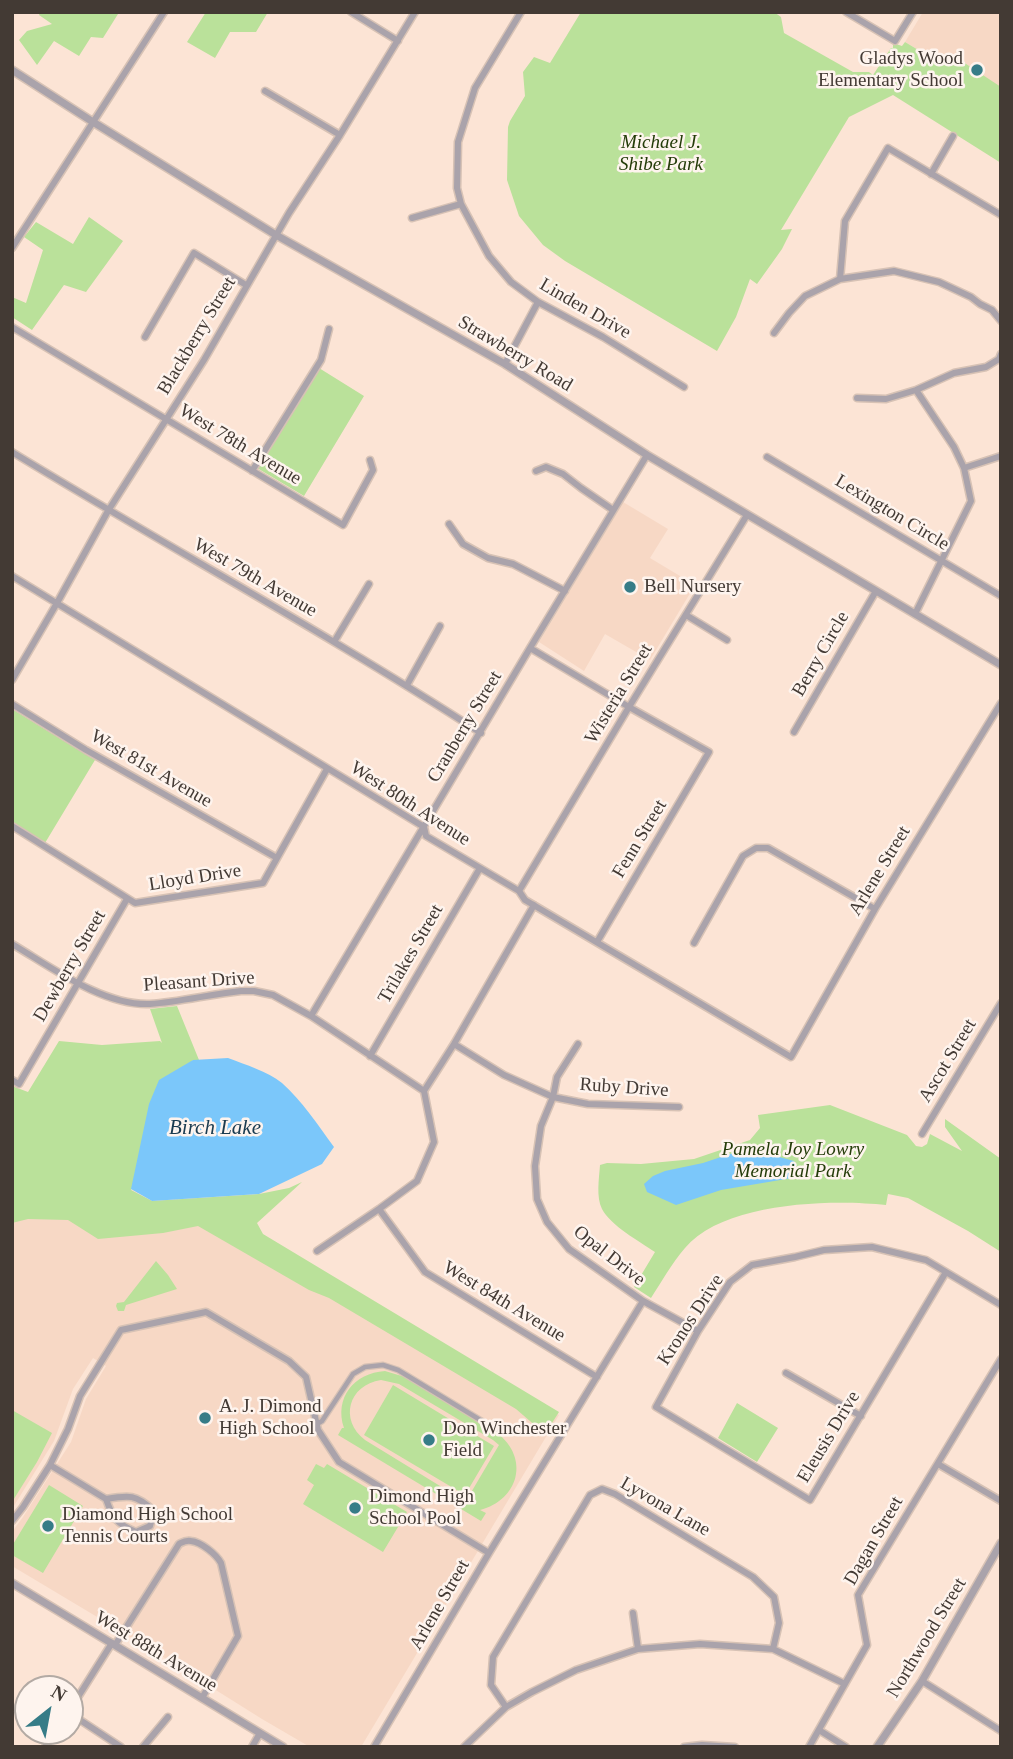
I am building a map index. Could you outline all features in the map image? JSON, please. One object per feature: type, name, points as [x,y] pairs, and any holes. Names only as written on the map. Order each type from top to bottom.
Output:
[{"type":"street","points":[[12,247],[164,12]]},
{"type":"street","points":[[351,12],[398,41]]},
{"type":"street","name":"Blackberry Street","points":[[12,680],[108,511],[204,360],[276,234],[415,12]]},
{"type":"street","name":"Linden Drive","points":[[522,12],[475,88],[461,131],[458,142],[457,188],[461,204],[489,256],[512,282],[538,302],[603,337],[684,387]]},
{"type":"street","points":[[846,12],[895,41],[913,12]]},
{"type":"street","name":"Strawberry Road","points":[[12,70],[276,234],[505,364],[647,455],[1001,665]]},
{"type":"street","points":[[265,91],[340,135]]},
{"type":"street","points":[[931,174],[953,136]]},
{"type":"street","points":[[840,279],[845,222],[888,148],[1001,215]]},
{"type":"street","points":[[412,218],[461,204]]},
{"type":"street","points":[[145,337],[194,253],[246,285]]},
{"type":"street","points":[[774,332],[805,296],[840,279],[894,271],[939,282],[992,310],[1001,321]]},
{"type":"street","points":[[505,364],[538,302]]},
{"type":"street","name":"West 78th Avenue","points":[[12,327],[344,525],[373,470],[370,460]]},
{"type":"street","points":[[252,471],[321,360],[329,329]]},
{"type":"street","points":[[857,398],[886,398],[916,390],[954,373],[986,367],[999,359],[1001,354]]},
{"type":"street","points":[[915,614],[971,501],[964,468],[954,447],[916,390]]},
{"type":"street","name":"West 79th Avenue","points":[[12,452],[407,685],[481,733]]},
{"type":"street","name":"Cranberry Street","points":[[311,1016],[647,455]]},
{"type":"street","points":[[964,468],[1001,456]]},
{"type":"street","name":"Lexington Circle","points":[[767,457],[1001,596]]},
{"type":"street","points":[[536,471],[546,467],[563,474],[613,510]]},
{"type":"street","name":"Wisteria Street","points":[[519,891],[747,515]]},
{"type":"street","points":[[449,524],[463,544],[488,558],[513,564],[565,591]]},
{"type":"street","name":"West 80th Avenue","points":[[12,576],[424,827],[426,836],[519,891],[525,900],[791,1057]]},
{"type":"street","points":[[334,642],[369,584]]},
{"type":"street","name":"Berry Circle","points":[[794,732],[876,591]]},
{"type":"street","points":[[686,615],[727,640]]},
{"type":"street","points":[[407,685],[440,626]]},
{"type":"street","points":[[530,648],[629,707]]},
{"type":"street","name":"Arlene Street","points":[[791,1057],[875,909],[1001,703]]},
{"type":"street","name":"West 81st Avenue","points":[[12,704],[86,750],[276,858]]},
{"type":"street","name":"Fenn Street","points":[[597,942],[709,752],[629,707]]},
{"type":"street","name":"Lloyd Drive","points":[[127,900],[135,903],[155,901],[263,883],[327,769]]},
{"type":"street","points":[[12,826],[127,900]]},
{"type":"street","points":[[694,943],[743,856],[757,848],[768,848],[875,909]]},
{"type":"street","name":"Trilakes Street","points":[[370,1056],[480,868]]},
{"type":"street","name":"Dewberry Street","points":[[16,1082],[127,900]]},
{"type":"street","points":[[317,1251],[417,1181],[434,1142],[424,1091],[534,905]]},
{"type":"street","name":"Pleasant Drive","points":[[12,943],[78,983],[131,1003],[149,1004],[215,993],[254,990],[273,995],[311,1016],[424,1091]]},
{"type":"street","name":"Ascot Street","points":[[922,1134],[998,1015],[1001,1003]]},
{"type":"street","name":"Ruby Drive","points":[[454,1044],[504,1075],[553,1097],[588,1104],[679,1107]]},
{"type":"street","name":"Opal Drive","points":[[578,1044],[557,1077],[553,1097],[541,1125],[536,1166],[537,1199],[547,1222],[569,1249],[643,1301],[698,1331]]},
{"type":"street","name":"West 84th Avenue","points":[[379,1209],[425,1272],[597,1377]]},
{"type":"street","name":"Kronos Drive","points":[[656,1407],[698,1331],[730,1282],[752,1265],[824,1250],[872,1247],[926,1260],[1001,1305]]},
{"type":"street","name":"Eleusis Drive","points":[[656,1407],[810,1500],[946,1272]]},
{"type":"street","name":"Arlene Street","points":[[374,1747],[643,1301]]},
{"type":"street","points":[[12,1521],[50,1465],[68,1429],[80,1396],[121,1330],[206,1312],[289,1361],[306,1377],[318,1430],[339,1462],[489,1553]]},
{"type":"street","name":"Dagan Street","points":[[809,1747],[867,1645],[858,1595],[1001,1359]]},
{"type":"street","points":[[317,1424],[353,1374],[365,1367],[383,1365],[398,1370],[500,1432]]},
{"type":"street","points":[[786,1373],[860,1416]]},
{"type":"street","points":[[938,1464],[1001,1501]]},
{"type":"street","points":[[50,1465],[106,1499],[113,1517],[121,1525],[136,1532],[150,1526],[154,1511],[142,1500],[125,1495],[106,1499]]},
{"type":"street","name":"Lyvona Lane","points":[[506,1707],[491,1685],[493,1657],[590,1495],[602,1489],[615,1494],[753,1577],[774,1597],[779,1623],[773,1650]]},
{"type":"street","points":[[84,1688],[178,1544],[186,1541],[197,1543],[221,1563],[238,1636],[202,1698]]},
{"type":"street","name":"Northwood Street","points":[[877,1747],[922,1681],[1001,1543]]},
{"type":"street","name":"West 88th Avenue","points":[[12,1583],[283,1747]]},
{"type":"street","points":[[633,1612],[638,1649]]},
{"type":"street","points":[[464,1747],[506,1707],[531,1692],[576,1670],[638,1649],[700,1644],[773,1650],[845,1684]]},
{"type":"street","points":[[922,1681],[1001,1731]]},
{"type":"street","points":[[143,1747],[168,1717]]},
{"type":"street","points":[[84,1724],[121,1747]]},
{"type":"street","points":[[819,1730],[846,1747]]},
{"type":"street","points":[[252,1747],[260,1733]]},
{"type":"street","points":[[684,1747],[735,1747]]},
{"type":"shaded area","name":"Gladys Wood Elementary School","points":[[923,12],[1001,12],[1001,99],[905,42]]},
{"type":"shaded area","name":"Bell Nursery","points":[[623,502],[668,529],[650,558],[695,585],[650,660],[605,634],[584,671],[539,642]]},
{"type":"shaded area","points":[[12,1126],[152,1201],[195,1198],[559,1415],[361,1747],[310,1747],[12,1566],[12,1532],[71,1442],[86,1399],[106,1366],[93,1358],[73,1389],[54,1441],[12,1509]]},
{"type":"green space","points":[[40,12],[118,14],[103,38],[91,37],[79,56],[54,41],[37,65],[19,40],[27,31],[52,24],[39,15]]},
{"type":"green space","points":[[206,12],[268,12],[256,32],[230,32],[215,58],[187,42]]},
{"type":"green space","name":"Michael J. Shibe Park","points":[[581,12],[774,12],[781,17],[784,33],[853,72],[869,72],[873,75],[893,48],[893,43],[902,46],[905,42],[940,63],[960,60],[1001,87],[1001,163],[893,95],[849,117],[781,230],[792,229],[782,249],[757,284],[750,279],[736,317],[717,351],[565,261],[543,245],[519,216],[507,180],[508,127],[525,96],[523,72],[534,57],[550,63]]},
{"type":"green space","points":[[89,217],[123,241],[86,292],[64,285],[32,330],[12,317],[12,297],[26,303],[43,250],[24,237],[36,222],[73,244]]},
{"type":"green space","points":[[319,368],[364,396],[304,496],[257,468]]},
{"type":"green space","points":[[12,709],[95,760],[45,843],[12,823]]},
{"type":"green space","points":[[177,1006],[199,1060],[193,1060],[131,1190],[152,1201],[259,1194],[289,1188],[302,1182],[257,1223],[263,1234],[559,1412],[545,1434],[516,1409],[329,1298],[309,1290],[198,1226],[163,1233],[98,1239],[68,1220],[28,1219],[12,1223],[12,1086],[28,1092],[59,1041],[102,1045],[162,1043],[150,1009]]},
{"type":"green space","name":"Pamela Joy Lowry Memorial Park","points":[[830,1105],[907,1135],[916,1146],[927,1144],[930,1134],[962,1151],[945,1127],[945,1119],[1001,1159],[1001,1252],[908,1198],[888,1194],[886,1205],[808,1204],[779,1207],[725,1221],[702,1233],[685,1248],[651,1298],[634,1287],[655,1252],[619,1227],[602,1209],[598,1193],[600,1165],[694,1159],[750,1140],[760,1128],[758,1115]]},
{"type":"green space","points":[[156,1261],[177,1289],[126,1305],[124,1311],[118,1311],[117,1303],[124,1302]]},
{"type":"green space","points":[[385,1371],[405,1377],[497,1433],[507,1443],[514,1454],[516,1477],[504,1497],[480,1510],[486,1513],[481,1521],[338,1435],[344,1428],[344,1397],[356,1382]],"holes":[[[381,1380],[399,1384],[499,1445],[466,1501],[365,1440],[357,1432],[350,1414],[351,1404],[361,1389]]]},
{"type":"green space","name":"Don Winchester Field","points":[[393,1385],[494,1446],[465,1495],[364,1435]]},
{"type":"green space","points":[[737,1403],[778,1428],[757,1462],[718,1438]]},
{"type":"green space","points":[[12,1410],[52,1433],[12,1502]]},
{"type":"green space","name":"Dimond High School Pool","points":[[316,1464],[324,1468],[327,1464],[407,1512],[383,1552],[303,1504],[314,1485],[307,1480]]},
{"type":"green space","name":"Diamond High School Tennis Courts","points":[[49,1485],[83,1506],[43,1573],[12,1555],[12,1546]]},
{"type":"water","name":"Birch Lake","points":[[228,1058],[270,1075],[296,1098],[334,1147],[322,1164],[259,1194],[152,1201],[131,1189],[149,1104],[159,1080],[193,1060]]},
{"type":"water","points":[[757,1151],[794,1161],[798,1171],[792,1178],[721,1190],[676,1205],[647,1192],[644,1184],[665,1171],[736,1152]]},
{"type":"place","name":"Gladys Wood Elementary School","points":[[977,70]]},
{"type":"place","name":"Bell Nursery","points":[[630,587]]},
{"type":"place","name":"A. J. Dimond High School","points":[[205,1418]]},
{"type":"place","name":"Don Winchester Field","points":[[429,1440]]},
{"type":"place","name":"Dimond High School Pool","points":[[355,1508]]},
{"type":"place","name":"Diamond High School Tennis Courts","points":[[48,1526]]}]
